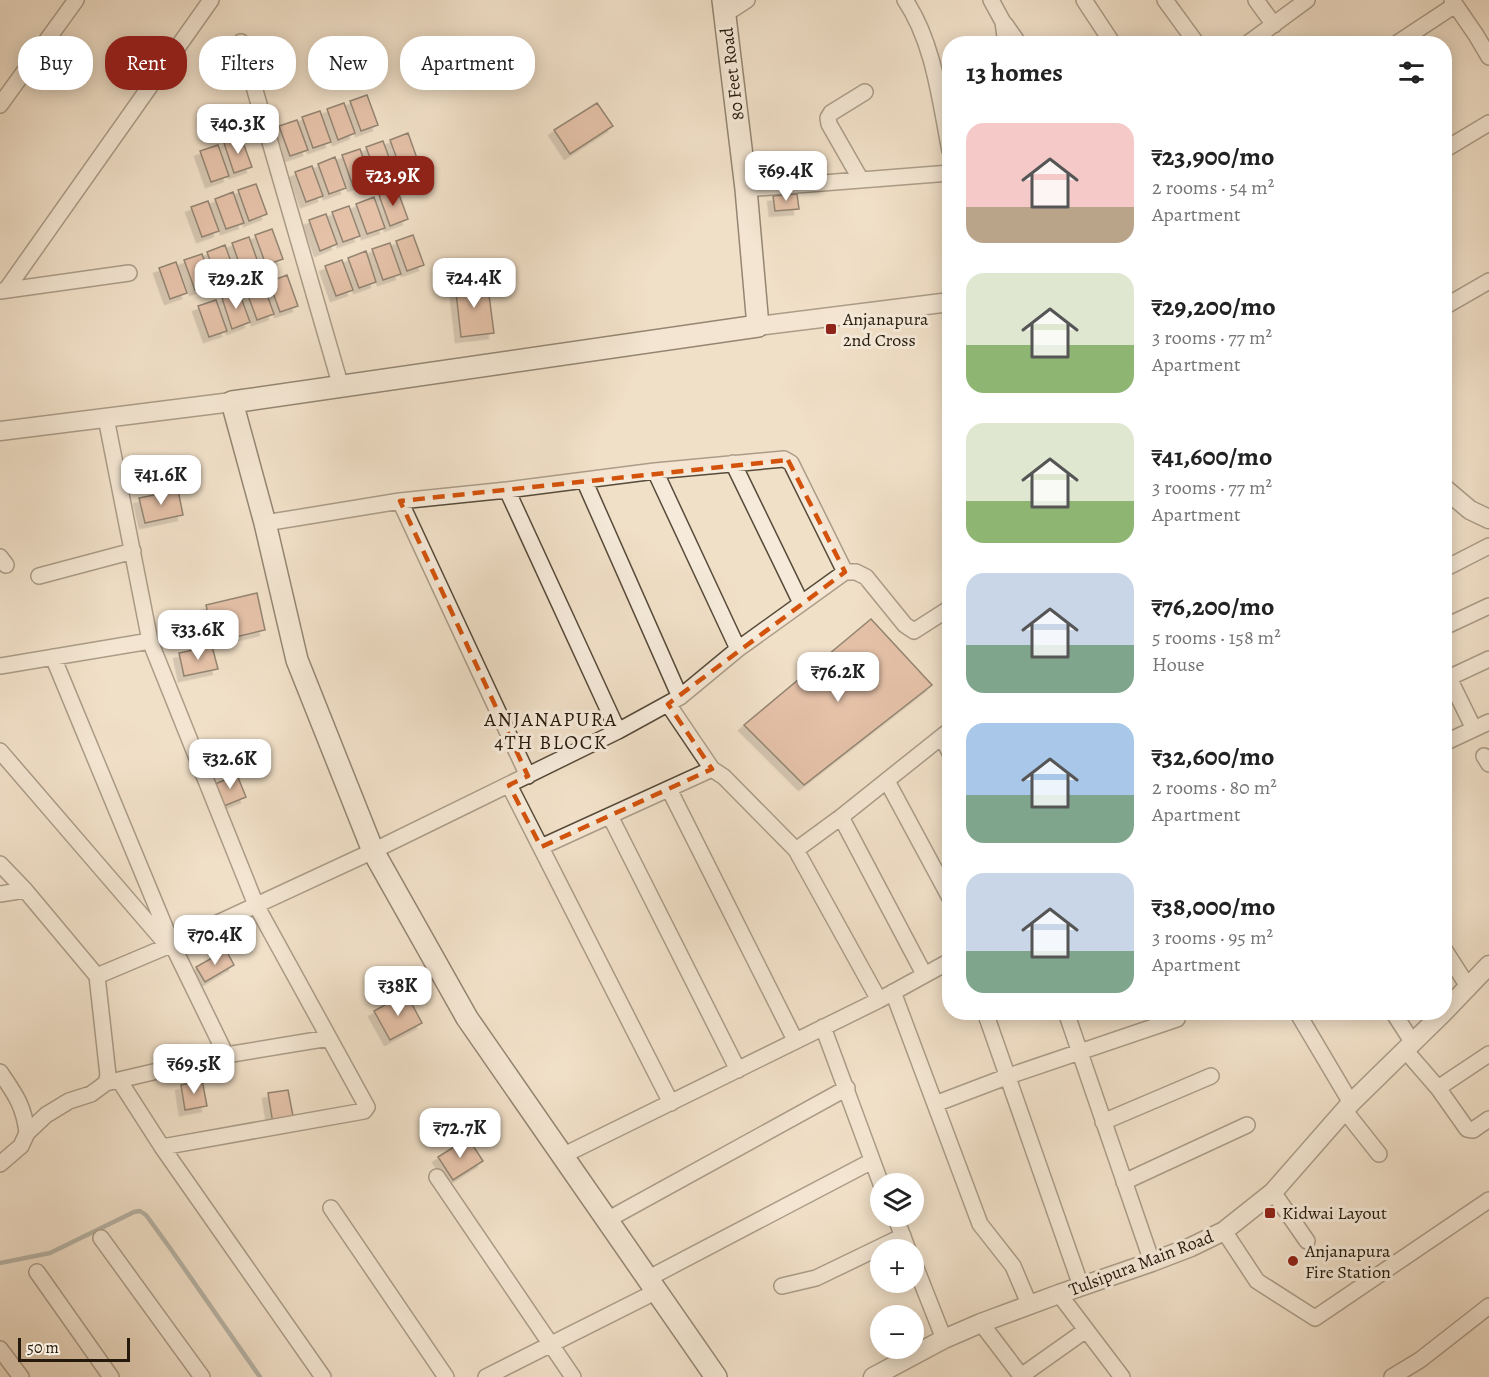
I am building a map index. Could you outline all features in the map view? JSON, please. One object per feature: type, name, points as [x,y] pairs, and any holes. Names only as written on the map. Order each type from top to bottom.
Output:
[{"type":"main road","name":"80 Feet Road","points":[[724,8],[746,189],[758,326]]},
{"type":"main road","points":[[716,1377],[467,1018],[373,851],[297,660],[265,523],[232,402],[758,326]]},
{"type":"street","points":[[0,105],[76,0]]},
{"type":"street","points":[[3,290],[211,0]]},
{"type":"street","points":[[724,8],[747,0]]},
{"type":"street","points":[[905,0],[922,32],[942,112]]},
{"type":"street","points":[[991,0],[1013,36]]},
{"type":"street","points":[[1084,0],[1108,36]]},
{"type":"street","points":[[1165,0],[1191,36]]},
{"type":"street","points":[[1256,0],[1274,25]]},
{"type":"street","points":[[1258,36],[1307,0]]},
{"type":"street","points":[[1407,36],[1453,2],[1489,57]]},
{"type":"street","points":[[1003,22],[1005,36]]},
{"type":"street","points":[[255,90],[341,387]]},
{"type":"street","points":[[861,180],[829,124],[828,118],[831,113],[865,92]]},
{"type":"street","points":[[1452,145],[1489,123]]},
{"type":"street","points":[[746,189],[942,174]]},
{"type":"street","points":[[3,290],[129,273]]},
{"type":"street","points":[[1452,302],[1489,281]]},
{"type":"street","points":[[758,326],[942,303]]},
{"type":"street","points":[[0,431],[232,402]]},
{"type":"street","points":[[106,418],[150,641],[256,905],[367,1107],[366,1110],[162,1147]]},
{"type":"street","points":[[265,523],[400,501],[655,471],[784,459],[791,463],[845,572]]},
{"type":"street","points":[[733,463],[801,603]]},
{"type":"street","points":[[655,471],[738,649]]},
{"type":"street","points":[[584,480],[674,700],[712,769],[724,777],[796,850],[879,1000]]},
{"type":"street","points":[[507,490],[618,731]]},
{"type":"street","points":[[1452,495],[1470,510],[1489,519]]},
{"type":"street","points":[[400,501],[528,776]]},
{"type":"street","points":[[1452,565],[1489,546]]},
{"type":"street","points":[[39,576],[133,551]]},
{"type":"street","points":[[97,976],[170,945],[373,851],[618,731],[674,700],[738,649],[845,572],[856,572],[866,578],[914,631],[942,613]]},
{"type":"street","points":[[1452,623],[1489,606]]},
{"type":"street","points":[[0,666],[150,641]]},
{"type":"street","points":[[53,657],[170,945],[226,1055]]},
{"type":"street","points":[[1452,677],[1489,659]]},
{"type":"street","points":[[1452,688],[1474,729]]},
{"type":"street","points":[[1452,739],[1489,722]]},
{"type":"street","points":[[796,850],[841,818],[942,736]]},
{"type":"street","points":[[0,751],[170,945]]},
{"type":"street","points":[[541,847],[712,769]]},
{"type":"street","points":[[887,781],[942,883]]},
{"type":"street","points":[[509,785],[671,1103]]},
{"type":"street","points":[[669,789],[795,1040]]},
{"type":"street","points":[[610,816],[738,1070]]},
{"type":"street","points":[[841,818],[924,974]]},
{"type":"street","points":[[0,864],[25,890],[97,976],[108,1075],[162,1147],[323,1377]]},
{"type":"street","points":[[0,894],[25,890]]},
{"type":"street","points":[[1452,961],[1469,988]]},
{"type":"street","points":[[562,1156],[879,1000],[942,965]]},
{"type":"street","name":"Tulsipura Main Road","points":[[1452,1004],[1489,965]]},
{"type":"street","points":[[893,992],[980,1224],[1013,1266],[1030,1306]]},
{"type":"street","points":[[988,1020],[1081,1286]]},
{"type":"street","points":[[1069,1020],[1152,1262]]},
{"type":"street","points":[[935,1104],[1006,1077],[1174,1020]]},
{"type":"street","points":[[1301,1020],[1348,1107],[1378,1154]]},
{"type":"street","points":[[1397,1020],[1409,1046],[1467,1129],[1473,1130],[1489,1119]]},
{"type":"street","name":"Tulsipura Main Road","points":[[873,1377],[944,1339],[981,1323],[1152,1262],[1224,1231],[1273,1192],[1348,1107],[1436,1020]]},
{"type":"street","points":[[823,1027],[877,1173]]},
{"type":"street","points":[[0,1164],[21,1146],[27,1133],[46,1115],[69,1101],[91,1095],[112,1082],[226,1055],[329,1038]]},
{"type":"street","points":[[1438,1088],[1489,1054]]},
{"type":"street","points":[[0,1072],[25,1114],[27,1133]]},
{"type":"street","points":[[1103,1122],[1211,1076]]},
{"type":"street","points":[[607,1220],[847,1088]]},
{"type":"street","points":[[1124,1182],[1247,1125]]},
{"type":"street","points":[[486,1377],[511,1371],[550,1344],[651,1285],[872,1161]]},
{"type":"street","points":[[437,1178],[573,1377]]},
{"type":"street","points":[[1273,1192],[1307,1241]]},
{"type":"street","points":[[1224,1231],[1257,1281],[1315,1318],[1489,1200]]},
{"type":"street","points":[[331,1208],[446,1377]]},
{"type":"street","points":[[101,1238],[202,1377]]},
{"type":"street","points":[[782,1286],[816,1278],[870,1257]]},
{"type":"street","points":[[37,1272],[111,1377]]},
{"type":"street","points":[[924,1288],[944,1339]]},
{"type":"street","points":[[1059,1294],[1122,1377]]},
{"type":"street","points":[[1392,1377],[1420,1360],[1489,1306]]},
{"type":"street","points":[[981,1323],[1021,1376],[1086,1330]]},
{"type":"street","points":[[0,1349],[21,1377]]},
{"type":"highlighted area","points":[[788,460],[845,572],[668,704],[712,769],[541,847],[509,785],[528,776],[400,501]]},
{"type":"building","points":[[367,95],[378,125],[361,131],[350,101]]},
{"type":"building","points":[[344,103],[355,133],[338,140],[327,109]]},
{"type":"building","points":[[597,103],[613,126],[570,154],[554,130]]},
{"type":"building","points":[[320,111],[331,142],[313,148],[302,117]]},
{"type":"building","points":[[297,120],[308,150],[290,156],[279,126]]},
{"type":"building","points":[[408,133],[419,164],[401,170],[390,140]]},
{"type":"building","points":[[241,137],[252,167],[234,173],[224,143]]},
{"type":"building","points":[[383,141],[394,171],[377,177],[366,147]]},
{"type":"building","points":[[218,145],[229,176],[211,182],[200,151]]},
{"type":"building","points":[[360,149],[371,180],[353,186],[342,155]]},
{"type":"building","points":[[335,157],[346,188],[329,194],[318,164]]},
{"type":"building","points":[[312,166],[323,196],[306,202],[295,172]]},
{"type":"building","points":[[256,184],[267,214],[249,221],[238,190]]},
{"type":"building","points":[[397,189],[408,219],[390,226],[379,195]]},
{"type":"building","points":[[233,192],[244,223],[226,229],[215,199]]},
{"type":"building","points":[[797,194],[799,209],[775,211],[773,196]]},
{"type":"building","points":[[374,197],[385,228],[367,234],[356,204]]},
{"type":"building","points":[[208,201],[219,231],[202,237],[191,207]]},
{"type":"building","points":[[349,206],[360,236],[343,242],[332,212]]},
{"type":"building","points":[[326,214],[337,244],[320,251],[309,220]]},
{"type":"building","points":[[272,229],[283,259],[266,265],[255,235]]},
{"type":"building","points":[[413,235],[424,265],[407,271],[396,241]]},
{"type":"building","points":[[249,237],[260,268],[243,274],[232,243]]},
{"type":"building","points":[[390,243],[401,274],[383,280],[372,249]]},
{"type":"building","points":[[225,245],[236,276],[218,282],[207,252]]},
{"type":"building","points":[[366,251],[376,282],[359,288],[348,258]]},
{"type":"building","points":[[202,254],[213,284],[195,290],[184,260]]},
{"type":"building","points":[[342,260],[353,290],[336,296],[325,266]]},
{"type":"building","points":[[176,262],[187,293],[170,299],[159,268]]},
{"type":"building","points":[[287,275],[298,306],[280,312],[269,282]]},
{"type":"building","points":[[487,280],[494,333],[461,337],[455,284]]},
{"type":"building","points":[[263,284],[274,314],[257,320],[246,290]]},
{"type":"building","points":[[239,292],[250,322],[232,329],[222,298]]},
{"type":"building","points":[[216,300],[227,331],[209,337],[198,306]]},
{"type":"building","points":[[178,490],[183,515],[145,523],[139,498]]},
{"type":"building","points":[[257,593],[265,630],[214,642],[206,605]]},
{"type":"building","points":[[871,619],[932,685],[804,785],[744,725]]},
{"type":"building","points":[[212,646],[218,669],[184,676],[179,653]]},
{"type":"building","points":[[237,775],[246,797],[224,806],[215,784]]},
{"type":"building","points":[[226,950],[234,965],[205,982],[196,967]]},
{"type":"building","points":[[406,993],[422,1023],[390,1040],[374,1011]]},
{"type":"building","points":[[202,1080],[207,1106],[185,1110],[181,1085]]},
{"type":"building","points":[[288,1090],[294,1121],[273,1124],[268,1093]]},
{"type":"building","points":[[468,1138],[483,1161],[453,1180],[438,1157]]},
{"type":"waterway","points":[[0,1263],[50,1253],[140,1211],[146,1215],[170,1248],[260,1377]]},
{"type":"place","name":"Anjanapura 2nd Cross","points":[[831,329]]},
{"type":"place","name":"Kidwai Layout","points":[[1270,1213]]},
{"type":"place","name":"Anjanapura Fire Station","points":[[1293,1261]]},
{"type":"district","name":"ANJANAPURA 4TH BLOCK","points":[[551,730]]}]
